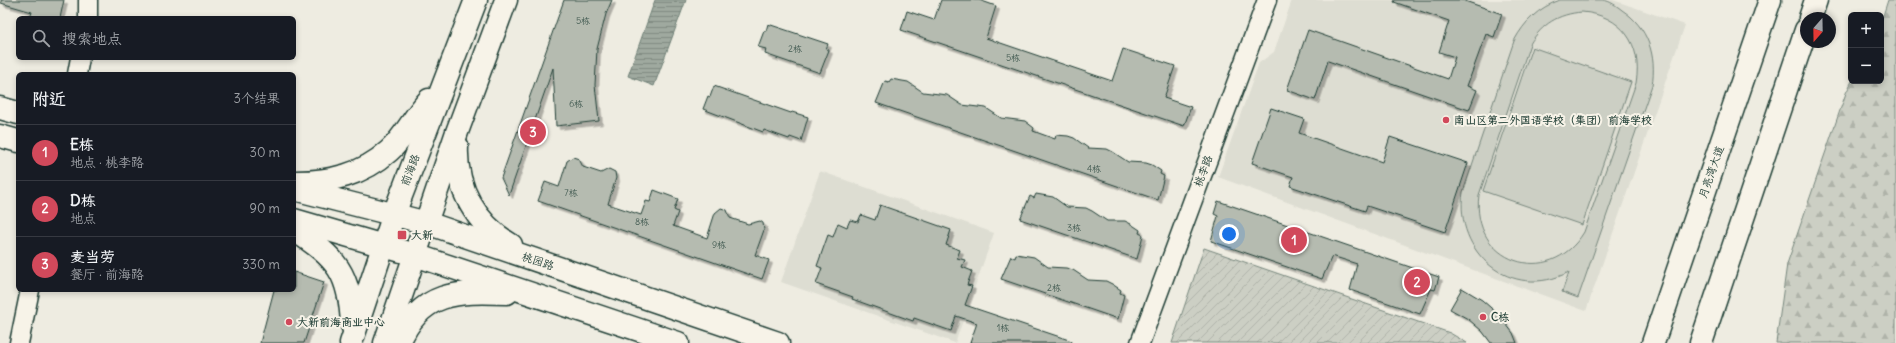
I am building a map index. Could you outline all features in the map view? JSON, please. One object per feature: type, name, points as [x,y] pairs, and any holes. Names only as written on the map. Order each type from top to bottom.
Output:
[{"type":"main road","name":"前海路","points":[[352,340],[394,214],[476,0]]},
{"type":"main road","points":[[385,343],[457,132],[506,0]]},
{"type":"main road","name":"月亮湾大道","points":[[1653,343],[1770,0]]},
{"type":"main road","points":[[1812,12],[1816,0]]},
{"type":"main road","points":[[1701,343],[1800,48]]},
{"type":"main road","points":[[296,182],[333,180],[368,166],[390,151],[424,105],[442,86]]},
{"type":"main road","points":[[0,108],[16,112]]},
{"type":"main road","points":[[457,132],[456,153],[458,170],[464,192],[472,210],[496,236],[549,265]]},
{"type":"main road","points":[[0,136],[16,140]]},
{"type":"main road","name":"桃园路","points":[[296,190],[427,223],[778,343]]},
{"type":"main road","points":[[296,221],[415,255],[678,343]]},
{"type":"main road","points":[[296,231],[325,252],[338,267],[348,287],[352,301],[352,340]]},
{"type":"main road","points":[[399,343],[412,319],[422,308],[452,294],[478,292],[507,293],[541,297]]},
{"type":"street","points":[[88,0],[88,16]]},
{"type":"street","name":"桃李路","points":[[1140,343],[1267,0]]},
{"type":"street","points":[[77,72],[80,60]]},
{"type":"street","points":[[19,343],[30,292]]},
{"type":"shaded area","points":[[655,0],[686,0],[654,86],[628,76]]},
{"type":"shaded area","name":"南山区第二外国语学校（集团）前海学校","points":[[1292,0],[1613,0],[1685,25],[1586,311],[1218,177],[1259,63],[1274,52]]},
{"type":"shaded area","points":[[820,171],[994,233],[955,343],[781,282]]},
{"type":"green space","points":[[1560,0],[1608,1],[1631,17],[1638,25],[1649,43],[1653,63],[1652,85],[1578,298],[1562,292],[1569,272],[1547,280],[1527,281],[1508,276],[1491,266],[1477,252],[1468,234],[1463,214],[1463,192],[1514,41],[1523,27],[1533,16],[1552,3]],"holes":[[[1582,12],[1596,14],[1608,19],[1618,26],[1626,34],[1632,44],[1636,56],[1636,83],[1584,232],[1569,250],[1552,260],[1533,263],[1515,260],[1499,251],[1487,237],[1479,218],[1479,195],[1530,44],[1545,26],[1558,18],[1565,15]]]},
{"type":"green space","points":[[1888,0],[1896,0],[1896,343],[1776,343],[1787,264],[1846,93],[1850,84],[1884,84],[1884,13]]},
{"type":"green space","points":[[1532,47],[1631,82],[1582,225],[1483,191]]},
{"type":"green space","points":[[1204,248],[1450,333],[1467,343],[1172,343]]},
{"type":"building","points":[[1,0],[64,0],[60,16],[31,16],[32,12],[1,3]]},
{"type":"building","points":[[564,0],[612,0],[606,14],[597,49],[595,85],[599,121],[556,126],[553,68],[509,195],[501,178]]},
{"type":"building","points":[[941,0],[979,0],[996,6],[986,38],[1112,81],[1123,49],[1175,66],[1164,98],[1191,107],[1184,126],[901,30],[907,11],[934,20]]},
{"type":"building","points":[[1395,0],[1462,0],[1502,14],[1494,37],[1486,34],[1467,86],[1477,90],[1469,110],[1328,61],[1315,100],[1287,90],[1308,30],[1448,79],[1455,57],[1439,52],[1449,21],[1394,2]]},
{"type":"building","points":[[768,24],[828,44],[826,49],[829,50],[820,73],[765,54],[766,49],[758,47]]},
{"type":"building","points":[[891,79],[908,82],[923,92],[947,95],[962,105],[986,108],[1001,118],[1025,121],[1034,128],[1033,131],[1055,139],[1056,135],[1068,136],[1074,138],[1088,148],[1107,149],[1128,162],[1146,163],[1152,165],[1161,171],[1160,174],[1164,176],[1158,200],[876,103],[885,81],[889,82]]},
{"type":"building","points":[[714,86],[791,113],[792,112],[808,117],[801,141],[790,137],[789,139],[764,130],[763,132],[703,109]]},
{"type":"building","points":[[1271,108],[1304,119],[1299,133],[1382,162],[1390,137],[1468,163],[1445,232],[1367,206],[1365,211],[1290,186],[1293,177],[1252,163]]},
{"type":"building","points":[[573,157],[579,159],[583,167],[601,173],[609,169],[615,172],[616,178],[608,204],[641,215],[646,201],[650,202],[654,190],[678,199],[674,210],[678,212],[673,226],[707,238],[715,213],[721,208],[727,210],[730,218],[748,224],[760,221],[763,223],[764,230],[755,255],[769,260],[762,279],[538,201],[545,182],[559,187],[567,161]]},
{"type":"building","points":[[1036,194],[1053,197],[1067,207],[1086,208],[1107,221],[1125,221],[1131,224],[1140,230],[1139,233],[1143,235],[1137,259],[1020,219],[1030,196],[1034,198]]},
{"type":"building","points":[[1218,201],[1439,277],[1435,290],[1431,289],[1420,314],[1350,290],[1357,264],[1332,256],[1322,279],[1211,241],[1218,216],[1214,214]]},
{"type":"building","points":[[880,205],[951,230],[946,245],[960,250],[957,258],[965,260],[962,267],[972,271],[967,285],[972,286],[965,305],[1072,341],[1071,343],[970,343],[977,323],[956,316],[951,331],[914,318],[913,321],[816,284],[822,268],[817,266],[828,235],[833,237],[838,223],[847,227],[850,220],[858,222],[861,215],[875,220]]},
{"type":"building","points":[[1016,254],[1034,257],[1048,267],[1073,270],[1088,280],[1106,281],[1112,284],[1121,290],[1120,293],[1124,295],[1118,319],[1001,279],[1011,256],[1015,258]]},
{"type":"building","name":"大新前海商业中心","points":[[296,273],[324,282],[304,343],[260,343],[273,292],[296,292]]},
{"type":"building","name":"C栋","points":[[1462,288],[1482,300],[1499,315],[1513,333],[1517,343],[1491,343],[1482,331],[1468,319],[1450,309]]},
{"type":"place","name":"南山区第二外国语学校（集团）前海学校","points":[[1446,120]]},
{"type":"place","name":"麦当劳","points":[[533,132]]},
{"type":"place","name":"大新","points":[[402,235]]},
{"type":"place","name":"E栋","points":[[1294,240]]},
{"type":"place","name":"D栋","points":[[1417,282]]},
{"type":"place","name":"C栋","points":[[1483,317]]},
{"type":"place","name":"大新前海商业中心","points":[[289,322]]}]
